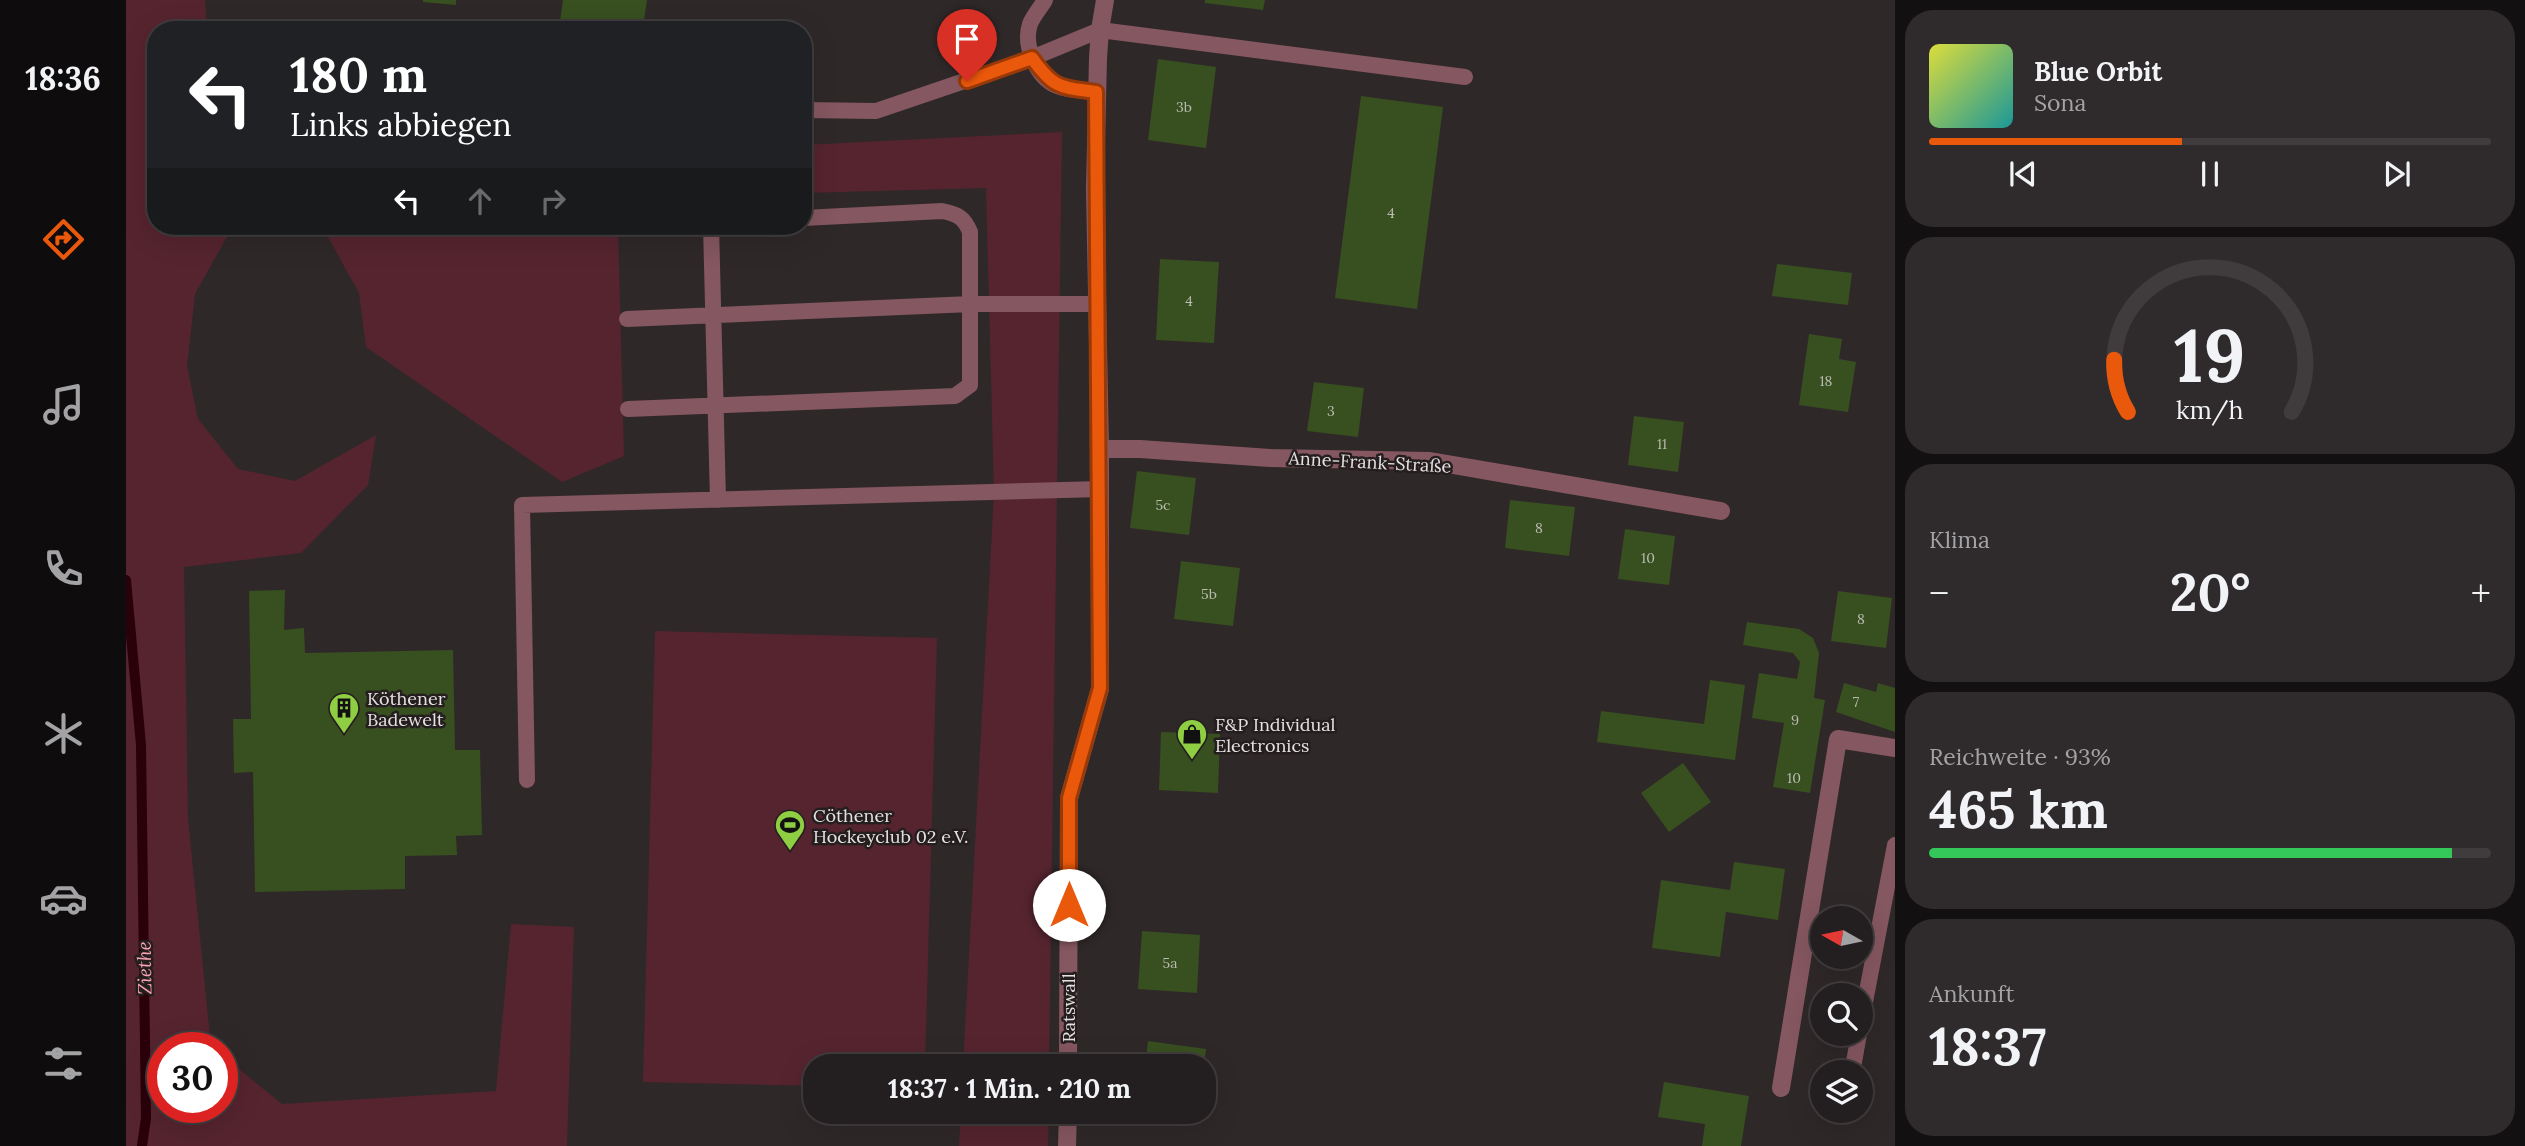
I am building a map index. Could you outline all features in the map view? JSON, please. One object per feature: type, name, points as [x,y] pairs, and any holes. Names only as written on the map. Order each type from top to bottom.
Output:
[{"type":"street","name":"Ratswall","points":[[1068,1054],[1069,798],[1100,688],[1096,92],[1105,0]]},
{"type":"street","name":"Anne-Frank-Straße","points":[[1100,449],[1140,449],[1270,458],[1430,461],[1721,511]]},
{"type":"street","points":[[1781,1088],[1838,739],[1895,748]]},
{"type":"street","points":[[1068,1124],[1068,1146]]},
{"type":"lane","points":[[1045,0],[1030,23],[1028,43],[1032,58],[1056,86],[1096,92]]},
{"type":"lane","points":[[812,110],[876,111],[1032,58],[1100,30],[1465,77]]},
{"type":"lane","points":[[628,409],[955,396],[970,385],[970,232],[966,220],[955,213],[942,211],[812,218]]},
{"type":"lane","points":[[711,235],[718,500]]},
{"type":"lane","points":[[627,319],[971,304],[1097,304]]},
{"type":"lane","points":[[527,780],[522,505],[1100,489]]},
{"type":"lane","points":[[1869,983],[1895,845]]},
{"type":"shaded area","points":[[126,0],[205,0],[206,21],[147,21],[147,235],[228,235],[195,294],[187,366],[198,419],[238,469],[295,481],[376,435],[368,485],[301,553],[184,567],[188,819],[210,1032],[147,1032],[147,1123],[238,1123],[238,1068],[282,1104],[496,1091],[511,924],[574,927],[567,1146],[126,1146]]},
{"type":"shaded area","points":[[1062,132],[1049,1054],[964,1054],[994,493],[986,188],[812,193],[812,145]]},
{"type":"shaded area","points":[[327,235],[618,235],[624,456],[562,482],[366,347],[359,293]]},
{"type":"shaded area","name":"Cöthener Hockeyclub 02 e.V.","points":[[655,631],[937,638],[925,1054],[803,1054],[803,1086],[643,1082]]},
{"type":"shaded area","points":[[960,1124],[1049,1124],[1048,1146],[959,1146]]},
{"type":"building","points":[[456,0],[456,5],[423,2]]},
{"type":"building","points":[[563,0],[647,0],[644,21],[560,21]]},
{"type":"building","points":[[1205,0],[1265,0],[1263,10],[1205,3]]},
{"type":"building","points":[[1158,59],[1216,67],[1206,148],[1148,140]]},
{"type":"building","points":[[1361,96],[1443,107],[1417,309],[1335,298]]},
{"type":"building","points":[[1160,259],[1219,262],[1214,343],[1156,340]]},
{"type":"building","points":[[1777,264],[1852,273],[1848,305],[1772,296]]},
{"type":"building","points":[[1809,334],[1842,339],[1839,359],[1856,362],[1848,412],[1799,405]]},
{"type":"building","points":[[1314,382],[1364,388],[1358,437],[1307,431]]},
{"type":"building","points":[[1634,416],[1684,422],[1678,472],[1628,465]]},
{"type":"building","points":[[1137,471],[1196,478],[1189,535],[1130,528]]},
{"type":"building","points":[[1510,500],[1575,507],[1569,556],[1505,548]]},
{"type":"building","points":[[1625,529],[1675,536],[1669,585],[1618,579]]},
{"type":"building","points":[[1181,561],[1240,568],[1233,626],[1174,619]]},
{"type":"building","name":"Köthener Badewelt","points":[[285,590],[284,630],[304,628],[305,653],[453,650],[455,750],[480,750],[482,835],[456,836],[457,855],[405,856],[405,889],[255,892],[253,772],[234,773],[233,719],[251,719],[249,591]]},
{"type":"building","points":[[1838,591],[1892,598],[1886,648],[1831,641]]},
{"type":"building","points":[[1747,622],[1799,629],[1813,638],[1819,653],[1814,698],[1825,700],[1810,793],[1773,787],[1784,723],[1752,718],[1759,673],[1797,679],[1800,662],[1793,653],[1743,645]]},
{"type":"building","points":[[1710,680],[1745,685],[1735,760],[1597,742],[1601,711],[1704,724]]},
{"type":"building","points":[[1844,683],[1876,692],[1878,683],[1895,688],[1895,732],[1836,712]]},
{"type":"building","points":[[1161,732],[1220,734],[1218,793],[1159,790]]},
{"type":"building","points":[[1683,763],[1711,802],[1669,832],[1641,793]]},
{"type":"building","points":[[1734,862],[1785,869],[1778,920],[1726,912],[1720,957],[1652,948],[1661,880],[1730,890]]},
{"type":"building","points":[[1142,931],[1200,935],[1197,993],[1138,989]]},
{"type":"building","points":[[1148,1041],[1206,1049],[1205,1054],[1146,1054]]},
{"type":"building","points":[[1664,1082],[1749,1096],[1741,1146],[1702,1146],[1705,1124],[1658,1117]]},
{"type":"waterway","name":"Ziethe","points":[[126,580],[141,745],[146,1118],[142,1146]]},
{"type":"place","name":"Köthener Badewelt","points":[[344,735]]},
{"type":"place","name":"F&P Individual Electronics","points":[[1192,761]]},
{"type":"place","name":"Cöthener Hockeyclub 02 e.V.","points":[[790,852]]},
{"type":"route","points":[[967,81],[1032,58],[1056,86],[1096,92],[1100,688],[1069,798],[1069,905]]}]
